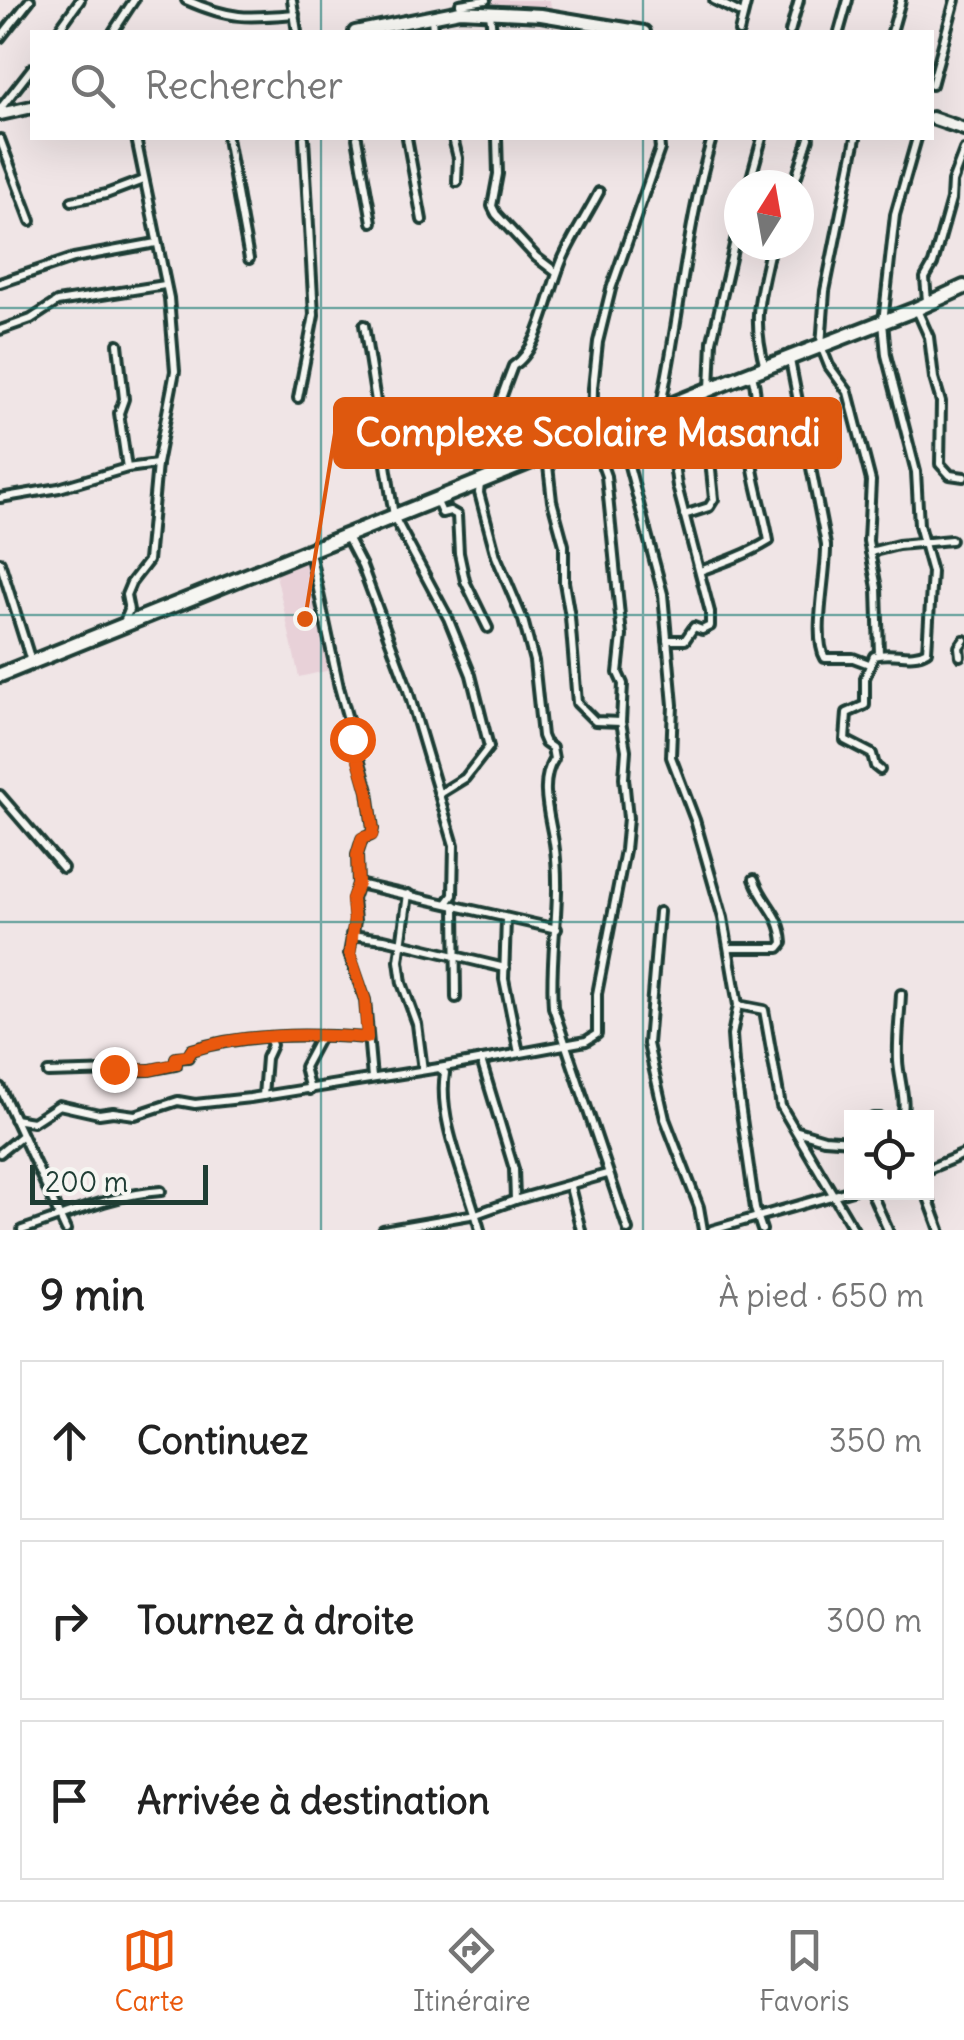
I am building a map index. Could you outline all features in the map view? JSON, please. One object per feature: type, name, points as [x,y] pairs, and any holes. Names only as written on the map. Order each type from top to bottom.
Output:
[{"type":"highway","points":[[0,675],[437,500],[476,488],[664,404],[790,360],[964,287]]},
{"type":"street","points":[[0,38],[30,0]]},
{"type":"street","points":[[58,30],[80,0]]},
{"type":"street","points":[[114,30],[134,0]]},
{"type":"street","points":[[186,0],[224,16],[295,14]]},
{"type":"street","points":[[292,0],[297,30]]},
{"type":"street","points":[[390,29],[486,0]]},
{"type":"street","points":[[714,0],[742,14]]},
{"type":"street","points":[[739,30],[746,0]]},
{"type":"street","points":[[791,30],[799,0]]},
{"type":"street","points":[[840,30],[848,0]]},
{"type":"street","points":[[893,30],[901,0]]},
{"type":"street","points":[[934,78],[955,0]]},
{"type":"street","points":[[460,5],[633,30]]},
{"type":"street","points":[[490,12],[492,30]]},
{"type":"street","points":[[432,17],[434,30]]},
{"type":"street","points":[[0,112],[30,71]]},
{"type":"street","points":[[0,112],[30,106]]},
{"type":"street","points":[[934,119],[964,129]]},
{"type":"street","points":[[0,139],[31,220]]},
{"type":"street","points":[[122,626],[129,610],[126,595],[148,561],[156,464],[176,371],[169,298],[136,140]]},
{"type":"street","points":[[227,140],[250,259]]},
{"type":"street","points":[[298,398],[314,315],[304,140]]},
{"type":"street","points":[[357,140],[372,222]]},
{"type":"street","points":[[407,140],[422,220]]},
{"type":"street","points":[[454,140],[457,182]]},
{"type":"street","points":[[497,140],[498,174],[492,206],[536,257],[557,273]]},
{"type":"street","points":[[14,1120],[33,1122],[59,1105],[94,1114],[135,1115],[178,1101],[195,1104],[310,1090],[589,1040],[597,1034],[600,979],[626,834],[626,750],[620,722],[622,684],[618,672],[622,636],[606,476],[592,437],[598,342],[610,289],[660,149],[659,140]]},
{"type":"street","points":[[667,640],[684,640],[694,627],[702,630],[710,626],[664,404],[680,279],[711,140]]},
{"type":"street","points":[[753,170],[761,140]]},
{"type":"street","points":[[799,170],[808,140]]},
{"type":"street","points":[[856,140],[825,292],[821,346],[829,366],[848,392],[871,481],[870,552],[877,588],[880,654]]},
{"type":"street","points":[[880,770],[872,754],[845,740],[847,713],[865,704],[868,664],[880,654],[920,655],[927,651],[932,572],[919,525],[916,472],[886,354],[883,322],[895,215],[916,140]]},
{"type":"street","points":[[964,150],[952,182],[934,264],[924,278],[922,306],[942,402],[940,464],[950,476],[964,477]]},
{"type":"street","points":[[72,201],[143,180]]},
{"type":"street","points":[[507,472],[503,456],[491,438],[513,366],[534,341],[557,273],[599,192]]},
{"type":"street","points":[[0,283],[74,258],[156,243]]},
{"type":"street","points":[[713,385],[712,341],[731,260]]},
{"type":"street","points":[[700,570],[725,564],[750,547],[770,541],[753,470],[752,435],[758,371],[756,316],[769,260]]},
{"type":"street","points":[[0,330],[31,319],[58,302],[164,285]]},
{"type":"street","points":[[364,325],[394,517],[448,618],[472,675],[489,747],[464,778],[438,794]]},
{"type":"street","points":[[118,344],[124,389],[120,413],[127,468]]},
{"type":"street","points":[[790,360],[826,545],[827,571],[819,611],[820,651],[825,658],[852,658],[868,664]]},
{"type":"street","points":[[684,515],[709,507],[714,499],[709,452],[688,398]]},
{"type":"street","points":[[618,427],[663,594],[673,705],[671,757],[696,820],[729,948],[738,1005],[732,1035],[734,1063],[762,1230]]},
{"type":"street","points":[[547,456],[552,500],[564,546],[577,702],[595,721],[620,722]]},
{"type":"street","points":[[0,498],[60,488],[127,468],[156,464]]},
{"type":"street","points":[[476,488],[496,556],[524,620],[537,674],[542,736],[552,748],[554,759],[548,768],[547,807],[557,869],[557,929],[550,981],[553,1007],[628,1230]]},
{"type":"street","points":[[437,500],[442,513],[450,511],[457,515],[465,581],[488,628]]},
{"type":"street","points":[[348,537],[407,688],[455,857],[451,904],[456,998]]},
{"type":"street","points":[[870,552],[951,540]]},
{"type":"street","points":[[310,552],[371,810],[372,835],[359,843],[350,954],[365,1000],[372,1078]]},
{"type":"street","points":[[0,562],[32,662]]},
{"type":"street","points":[[960,656],[964,640]]},
{"type":"street","points":[[0,795],[63,868]]},
{"type":"street","points":[[729,948],[779,948],[783,943],[779,917],[765,904],[754,879]]},
{"type":"street","points":[[358,884],[557,929]]},
{"type":"street","points":[[408,894],[400,944],[402,983],[417,1024],[424,1070]]},
{"type":"street","points":[[659,912],[648,1044],[665,1119],[699,1207],[702,1230]]},
{"type":"street","points":[[506,919],[506,994],[519,1052]]},
{"type":"street","points":[[352,935],[505,968]]},
{"type":"street","points":[[901,994],[898,1056],[905,1110]]},
{"type":"street","points":[[738,1005],[764,1010],[781,1106],[854,1230]]},
{"type":"street","points":[[310,1090],[304,1068],[320,1037]]},
{"type":"street","points":[[263,1096],[266,1058],[272,1045],[268,1038]]},
{"type":"street","points":[[48,1073],[150,1070],[176,1064],[176,1058],[220,1041],[367,1038]]},
{"type":"street","points":[[481,1060],[514,1169],[515,1200]]},
{"type":"street","points":[[439,1068],[445,1073],[444,1106],[457,1158],[480,1230]]},
{"type":"street","points":[[0,1087],[66,1230]]},
{"type":"street","points":[[796,1130],[824,1140],[844,1141]]},
{"type":"street","points":[[0,1152],[22,1135]]},
{"type":"street","points":[[934,1167],[964,1154]]},
{"type":"street","points":[[383,1230],[476,1214],[607,1174]]},
{"type":"street","points":[[570,1187],[581,1230]]},
{"type":"street","points":[[22,1230],[107,1200],[161,1191]]},
{"type":"street","points":[[712,1230],[844,1192]]},
{"type":"street","points":[[875,1200],[888,1230]]},
{"type":"street","points":[[929,1200],[940,1230]]},
{"type":"shaded area","points":[[498,0],[550,0],[552,15],[460,7]]},
{"type":"shaded area","points":[[310,557],[335,669],[299,677],[275,570]]},
{"type":"place","name":"Complexe Scolaire Masandi","points":[[305,619]]},
{"type":"route","points":[[114,1069],[150,1070],[176,1064],[176,1058],[190,1056],[192,1050],[220,1041],[317,1036],[367,1038],[365,1000],[350,954],[359,843],[372,835],[373,829],[364,774],[352,739]]}]
